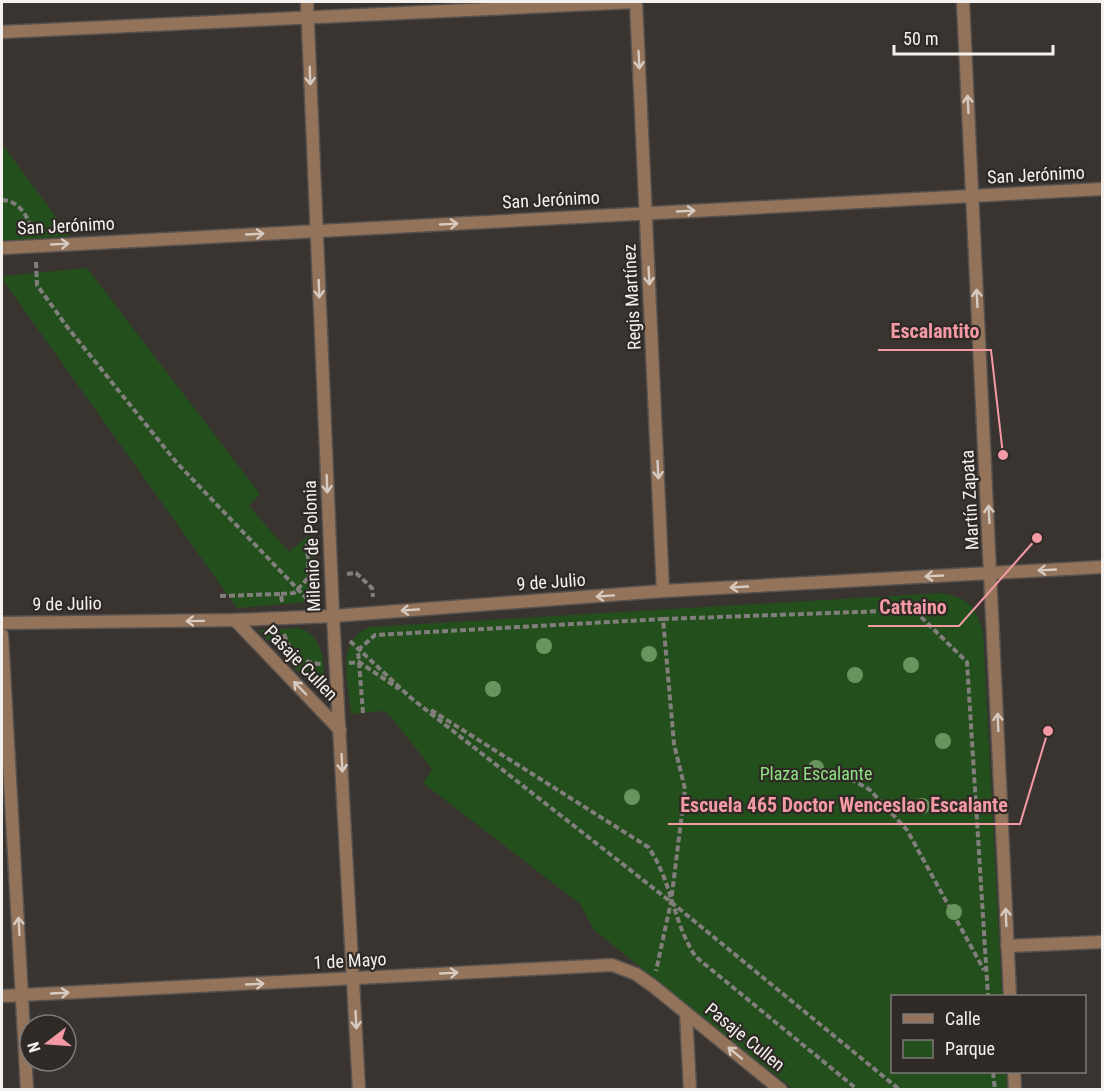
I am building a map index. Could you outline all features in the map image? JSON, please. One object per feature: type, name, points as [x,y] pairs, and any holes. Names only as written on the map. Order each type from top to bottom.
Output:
[{"type":"street","name":"Milenio de Polonia","points":[[307,2],[330,619],[336,663],[359,1089]]},
{"type":"street","points":[[2,32],[635,2]]},
{"type":"street","name":"Regis Martínez","points":[[635,2],[663,591]]},
{"type":"street","name":"Martín Zapata","points":[[963,2],[992,572],[1010,995]]},
{"type":"street","name":"San Jerónimo","points":[[2,248],[1102,189]]},
{"type":"street","name":"9 de Julio","points":[[2,623],[330,619],[663,591],[1102,567]]},
{"type":"street","name":"Pasaje Cullen","points":[[235,620],[340,730]]},
{"type":"street","points":[[2,635],[27,1089]]},
{"type":"street","points":[[1007,946],[1102,942]]},
{"type":"street","name":"1 de Mayo","points":[[2,996],[603,964],[636,974],[686,1012]]},
{"type":"street","points":[[686,1012],[690,1089]]},
{"type":"street","name":"Pasaje Cullen","points":[[686,1012],[781,1089]]},
{"type":"street","points":[[1014,1073],[1015,1089]]},
{"type":"path","points":[[37,285],[68,328],[177,463],[358,650],[411,698],[671,902],[900,1089]]},
{"type":"path","points":[[307,544],[309,577]]},
{"type":"path","points":[[220,596],[281,594],[284,634],[288,646],[300,659],[318,664],[359,662],[411,698],[648,847],[659,862],[685,940],[696,957],[858,1089]]},
{"type":"path","points":[[358,650],[375,635],[663,619],[914,610],[967,662],[988,995]]},
{"type":"path","points":[[653,986],[671,902],[684,789],[674,744],[663,619]]},
{"type":"path","points":[[358,650],[363,713]]},
{"type":"path","points":[[836,770],[870,790],[907,830],[986,974]]},
{"type":"path","points":[[993,1073],[994,1089]]},
{"type":"green space","points":[[2,144],[70,236],[2,241]]},
{"type":"green space","points":[[87,268],[260,494],[249,506],[289,552],[308,536],[315,536],[317,588],[309,602],[237,608],[2,279],[2,276]]},
{"type":"green space","name":"Plaza Escalante","points":[[943,593],[970,604],[983,631],[1002,995],[891,995],[891,1073],[1006,1073],[1007,1089],[793,1089],[594,930],[580,904],[423,783],[432,769],[384,711],[351,714],[346,664],[348,653],[359,633],[370,627]]},
{"type":"green space","points":[[299,628],[309,633],[320,648],[324,668],[325,699],[258,630]]},
{"type":"place","name":"Escalantito","points":[[1003,455]]},
{"type":"place","name":"Cattaino","points":[[1037,538]]},
{"type":"place","name":"Escuela 465 Doctor Wenceslao Escalante","points":[[1048,731]]}]
